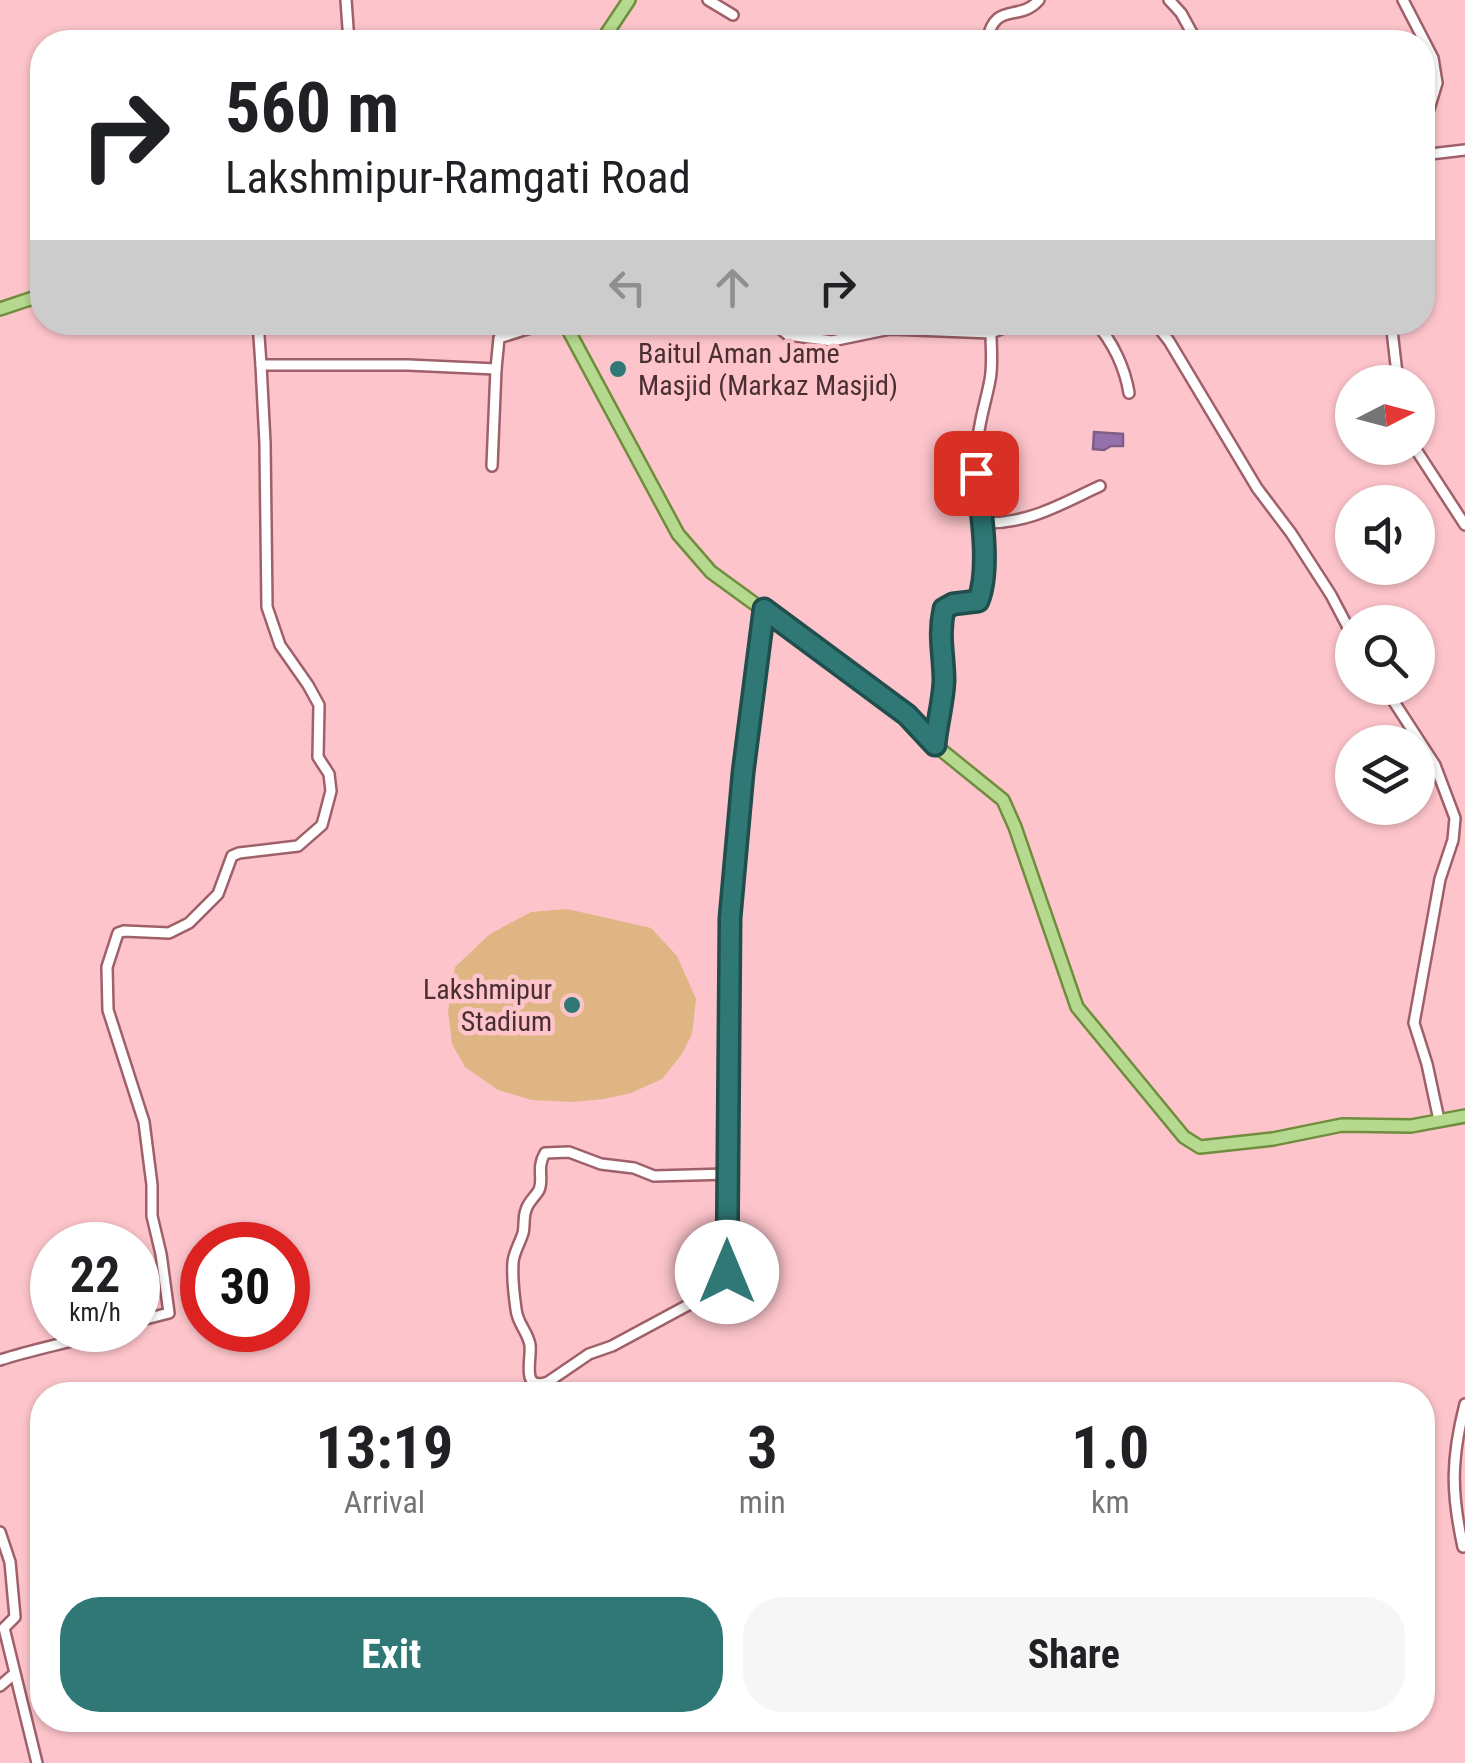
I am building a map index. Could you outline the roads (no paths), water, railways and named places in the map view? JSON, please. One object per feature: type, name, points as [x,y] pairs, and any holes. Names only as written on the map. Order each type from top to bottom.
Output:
[{"type":"main road","points":[[609,30],[628,0]]},
{"type":"main road","points":[[0,309],[30,299]]},
{"type":"main road","points":[[571,335],[678,534],[710,572],[907,715],[935,745],[1003,800],[1016,827],[1077,1007],[1184,1137],[1200,1146],[1273,1139],[1342,1125],[1411,1126],[1465,1116]]},
{"type":"street","points":[[346,0],[349,30]]},
{"type":"street","points":[[708,0],[733,15]]},
{"type":"street","points":[[989,30],[997,16],[1033,7],[1039,0]]},
{"type":"street","points":[[1169,0],[1191,30]]},
{"type":"street","points":[[1403,0],[1419,30]]},
{"type":"street","points":[[1435,153],[1465,150]]},
{"type":"street","points":[[153,1222],[144,1122],[108,1010],[107,968],[114,940],[124,931],[169,932],[189,923],[218,894],[232,856],[298,846],[322,825],[332,792],[329,774],[318,757],[319,705],[280,644],[267,607],[259,335]]},
{"type":"street","points":[[492,466],[499,338],[508,335]]},
{"type":"street","points":[[788,335],[832,341],[861,335]]},
{"type":"street","points":[[935,745],[944,678],[940,630],[944,609],[978,601],[984,588],[976,473],[977,442],[991,376],[992,335]]},
{"type":"street","points":[[1105,335],[1126,374],[1130,394]]},
{"type":"street","points":[[1164,335],[1258,488],[1336,605]]},
{"type":"street","points":[[1393,335],[1396,365]]},
{"type":"street","points":[[261,366],[408,364],[496,369]]},
{"type":"street","points":[[1425,465],[1465,525]]},
{"type":"street","points":[[982,523],[1010,522],[1041,514],[1100,486]]},
{"type":"street","points":[[548,1382],[589,1354],[612,1346],[703,1297],[716,1288],[727,1272],[730,918],[764,609]]},
{"type":"street","points":[[1396,705],[1436,765],[1455,818],[1414,1023],[1440,1120]]},
{"type":"street","points":[[535,1382],[531,1380],[528,1362],[528,1335],[518,1322],[513,1262],[524,1229],[524,1212],[539,1190],[540,1162],[545,1153],[568,1152],[654,1176],[728,1174]]},
{"type":"street","points":[[160,1250],[168,1313],[160,1315]]},
{"type":"street","points":[[0,1360],[30,1351]]},
{"type":"street","points":[[1463,1547],[1454,1498],[1455,1450],[1465,1404]]},
{"type":"street","points":[[0,1532],[10,1562],[15,1617],[4,1628],[37,1763]]},
{"type":"street","points":[[0,1686],[14,1674]]},
{"type":"place","name":"Baitul Aman Jame Masjid (Markaz Masjid)","points":[[618,369]]},
{"type":"place","name":"Lakshmipur Stadium","points":[[572,1005]]}]
